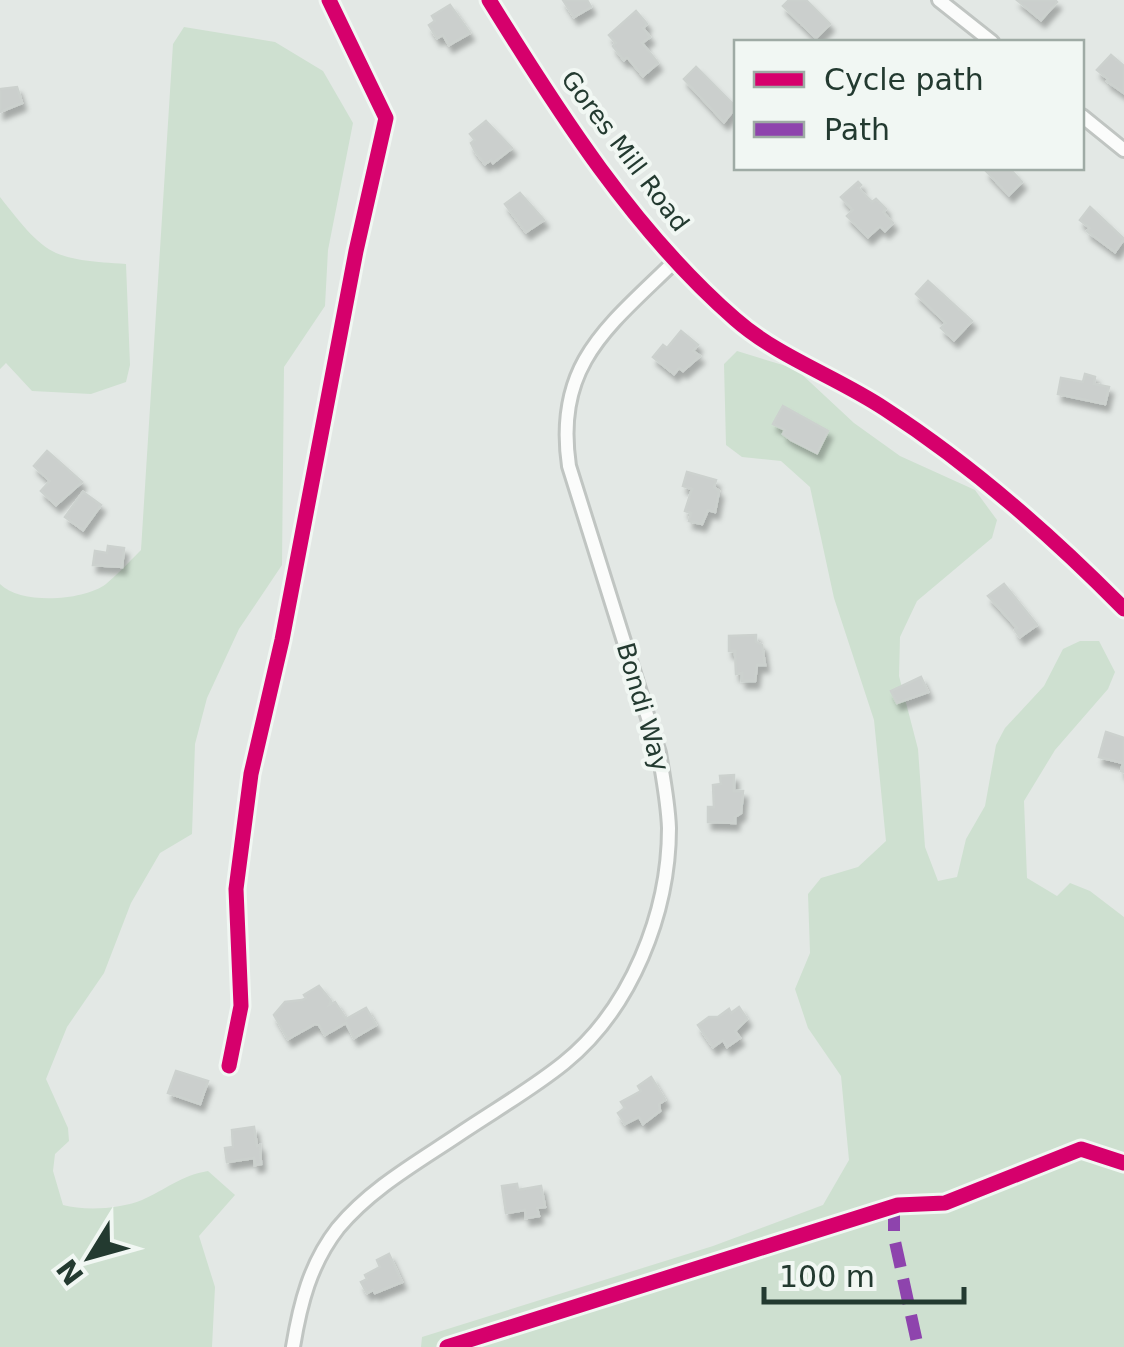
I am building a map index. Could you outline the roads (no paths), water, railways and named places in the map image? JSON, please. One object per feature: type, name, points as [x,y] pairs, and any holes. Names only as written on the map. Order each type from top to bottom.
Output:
[{"type":"street","points":[[228,1066],[241,1006],[236,888],[250,774],[282,640],[356,251],[386,118],[328,0]]},
{"type":"street","name":"Gores Mill Road","points":[[490,0],[571,127],[676,260],[736,321],[886,410],[970,471],[1058,544],[1124,609]]},
{"type":"street","points":[[940,0],[990,40]]},
{"type":"street","points":[[1084,118],[1124,150]]},
{"type":"street","name":"Bondi Way","points":[[293,1347],[306,1283],[337,1230],[382,1186],[565,1062],[606,1017],[629,984],[657,915],[669,830],[664,779],[570,466],[566,418],[569,396],[589,351],[676,260]]}]
